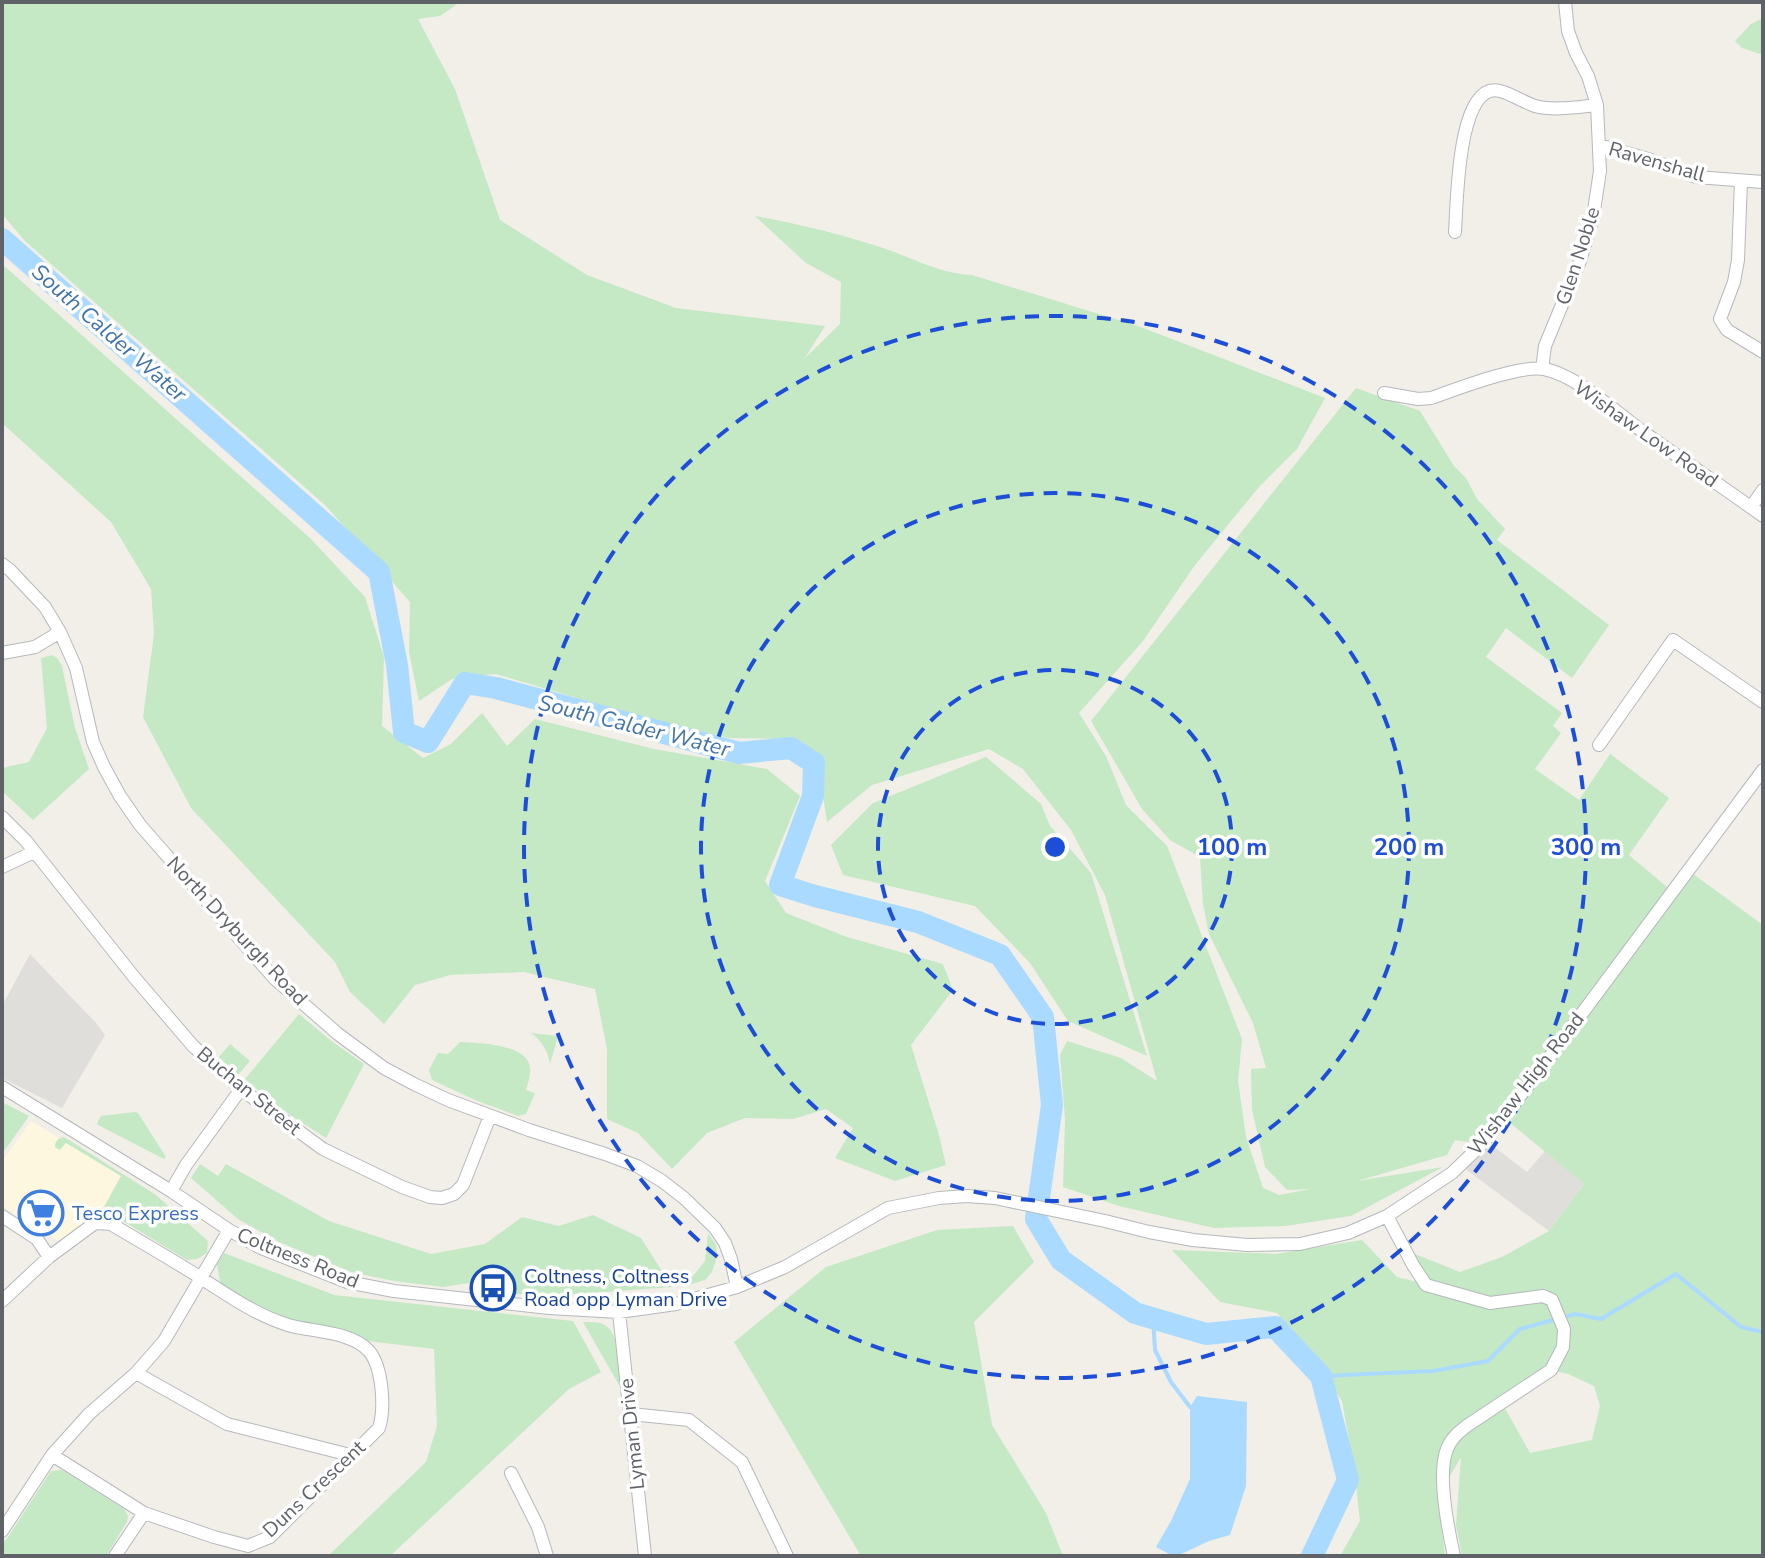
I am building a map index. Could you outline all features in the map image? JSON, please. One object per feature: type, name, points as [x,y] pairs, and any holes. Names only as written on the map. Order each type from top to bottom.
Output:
[{"type":"street","name":"Glen Noble","points":[[1542,369],[1545,346],[1580,261],[1593,217],[1600,171],[1597,105],[1568,31],[1565,2]]},
{"type":"street","points":[[1455,232],[1466,125],[1473,105],[1484,92],[1501,91],[1537,107],[1597,105]]},
{"type":"street","name":"Ravenshall","points":[[1599,145],[1696,177],[1763,182]]},
{"type":"street","points":[[1741,181],[1738,260],[1734,282],[1720,319],[1727,330],[1763,352]]},
{"type":"street","points":[[1384,393],[1431,398],[1514,372],[1542,369]]},
{"type":"street","name":"Wishaw Low Road","points":[[1542,369],[1566,377],[1608,404],[1763,516]]},
{"type":"street","points":[[1751,507],[1763,490]]},
{"type":"street","name":"North Dryburgh Road","points":[[2,564],[45,607],[60,632],[76,668],[93,742],[120,796],[140,825],[275,979],[338,1034],[384,1068],[448,1100],[637,1166],[662,1181],[715,1228],[731,1259],[737,1287]]},
{"type":"street","points":[[2,653],[35,647],[60,632]]},
{"type":"street","points":[[1599,745],[1673,640],[1763,702]]},
{"type":"street","name":"Wishaw High Road","points":[[995,1198],[1178,1238],[1247,1245],[1300,1244],[1348,1233],[1387,1216],[1452,1173],[1482,1144],[1763,770]]},
{"type":"street","name":"Buchan Street","points":[[2,817],[193,1046],[241,1089],[323,1149],[402,1187],[442,1198],[454,1194],[463,1185],[490,1116]]},
{"type":"street","points":[[2,867],[34,852]]},
{"type":"street","name":"Coltness Road","points":[[2,1087],[261,1248],[347,1282],[394,1291],[549,1308],[619,1312],[676,1304],[737,1287],[785,1267],[888,1208],[939,1198],[995,1198]]},
{"type":"street","points":[[171,1191],[241,1089]]},
{"type":"street","points":[[2,1216],[37,1239],[49,1257]]},
{"type":"street","points":[[1387,1216],[1426,1285],[1490,1303],[1543,1296],[1552,1300],[1564,1329],[1563,1347],[1551,1370],[1468,1425],[1455,1435],[1447,1447],[1444,1478],[1447,1521],[1454,1556]]},
{"type":"street","points":[[2,1301],[49,1257],[95,1223],[111,1224],[202,1278]]},
{"type":"street","points":[[2,1531],[52,1455],[89,1414],[136,1373],[164,1341],[229,1230]]},
{"type":"street","name":"Duns Crescent","points":[[52,1455],[144,1513],[248,1551],[270,1537],[379,1428],[383,1417],[378,1368],[369,1352],[356,1340],[288,1325],[239,1303],[202,1278]]},
{"type":"street","name":"Lyman Drive","points":[[619,1312],[645,1556]]},
{"type":"street","points":[[136,1373],[227,1424],[350,1455]]},
{"type":"street","points":[[631,1414],[689,1420],[742,1462],[787,1556]]},
{"type":"street","points":[[511,1473],[538,1527],[547,1556]]},
{"type":"street","points":[[115,1556],[144,1513]]},
{"type":"shaded area","points":[[30,954],[105,1035],[62,1108],[2,1078],[2,1006]]},
{"type":"shaded area","points":[[31,1121],[121,1176],[100,1213],[58,1241],[2,1206],[2,1161]]},
{"type":"shaded area","points":[[1485,1140],[1527,1172],[1545,1151],[1584,1184],[1549,1231],[1460,1165]]},
{"type":"green space","points":[[2,2],[460,2],[440,16],[418,19],[455,89],[500,220],[587,275],[676,308],[825,326],[805,358],[840,324],[841,282],[806,263],[755,216],[851,238],[938,269],[972,275],[1138,326],[1325,398],[1297,449],[1259,487],[1195,565],[1143,641],[1079,713],[1106,756],[1126,805],[1167,846],[1242,1039],[1238,1081],[1246,1137],[1263,1188],[1279,1195],[1311,1189],[1287,1190],[1265,1167],[1252,1110],[1251,1069],[1266,1068],[1253,1023],[1209,934],[1203,904],[1200,857],[1170,840],[1142,809],[1091,721],[1356,388],[1420,411],[1477,499],[1505,529],[1497,540],[1609,625],[1572,678],[1506,628],[1486,657],[1562,713],[1553,726],[1561,733],[1535,769],[1579,800],[1610,754],[1669,798],[1629,855],[1673,892],[1689,871],[1763,925],[1763,1556],[1462,1556],[1456,1525],[1461,1457],[1438,1497],[1445,1556],[1340,1556],[1360,1521],[1342,1401],[1277,1313],[1220,1302],[1172,1250],[1276,1254],[1362,1240],[1397,1277],[1425,1284],[1413,1265],[1415,1254],[1460,1272],[1502,1257],[1549,1231],[1584,1184],[1503,1117],[1482,1144],[1455,1140],[1447,1155],[1357,1181],[1443,1167],[1351,1216],[1285,1226],[1214,1228],[1119,1206],[1063,1187],[1065,1119],[1060,1055],[1067,1041],[1121,1058],[1157,1081],[1105,895],[1071,830],[1023,769],[989,749],[872,785],[827,822],[817,757],[796,739],[729,738],[647,719],[496,674],[452,679],[419,701],[409,652],[410,602],[326,506],[25,241],[2,214]],"holes":[[[1551,1370],[1594,1386],[1600,1406],[1592,1440],[1530,1453],[1502,1403]]]},
{"type":"green space","points":[[1763,18],[1763,55],[1742,48],[1735,41],[1751,24]]},
{"type":"green space","points":[[2,264],[311,539],[365,597],[384,657],[382,726],[423,758],[451,744],[482,713],[507,746],[535,719],[654,749],[767,769],[800,796],[765,881],[786,913],[847,937],[943,964],[953,990],[911,1045],[946,1165],[895,1181],[835,1158],[853,1128],[826,1109],[793,1119],[745,1118],[707,1133],[672,1169],[638,1133],[607,1119],[607,1049],[595,989],[524,972],[450,975],[415,985],[384,1024],[350,992],[335,962],[191,808],[143,717],[154,634],[151,589],[111,522],[2,423]]},
{"type":"green space","points":[[52,655],[62,666],[75,728],[89,769],[33,820],[2,791],[2,768],[29,762],[47,728],[41,658]]},
{"type":"green space","points":[[986,757],[1041,804],[1050,826],[1091,873],[1147,1056],[1068,1021],[1030,963],[975,906],[843,875],[831,845],[873,803]]},
{"type":"green space","points":[[299,1014],[364,1064],[326,1138],[278,1107],[245,1079]]},
{"type":"green space","points":[[531,1033],[558,1036],[550,1064],[544,1047]]},
{"type":"green space","points":[[460,1042],[499,1046],[525,1057],[530,1071],[526,1090],[535,1093],[526,1114],[518,1116],[432,1080],[429,1070],[438,1053],[448,1054]]},
{"type":"green space","points":[[230,1044],[250,1061],[238,1075],[219,1057]]},
{"type":"green space","points":[[2,1102],[29,1116],[2,1154]]},
{"type":"green space","points":[[135,1112],[166,1157],[164,1159],[97,1123],[101,1116]]},
{"type":"green space","points":[[64,1137],[156,1195],[208,1241],[207,1253],[187,1260],[103,1209],[121,1176],[66,1143],[60,1150],[55,1147],[57,1140]]},
{"type":"green space","points":[[200,1164],[218,1176],[226,1164],[329,1221],[431,1254],[485,1244],[522,1217],[559,1226],[593,1215],[641,1238],[672,1287],[577,1294],[514,1294],[504,1287],[475,1282],[443,1287],[351,1272],[279,1242],[238,1219],[191,1178]]},
{"type":"green space","points":[[1013,1226],[1034,1262],[974,1322],[992,1425],[1046,1513],[1063,1556],[861,1556],[734,1342],[826,1267],[937,1230]]},
{"type":"green space","points":[[708,1233],[716,1245],[717,1256],[712,1272],[705,1280],[685,1286],[705,1261]]},
{"type":"green space","points":[[224,1253],[334,1295],[573,1321],[601,1372],[569,1389],[390,1556],[328,1556],[426,1462],[437,1426],[434,1349],[368,1341],[287,1318],[251,1304],[220,1282],[217,1264]]},
{"type":"green space","points":[[583,1322],[603,1324],[613,1336],[619,1355],[623,1392]]},
{"type":"green space","points":[[62,1470],[124,1509],[128,1516],[106,1556],[2,1556],[2,1544],[51,1471]]},
{"type":"water","points":[[1197,1396],[1247,1402],[1246,1486],[1230,1535],[1173,1556],[1156,1547],[1190,1479],[1190,1407]]},
{"type":"waterway","name":"South Calder Water","points":[[2,239],[379,572],[397,665],[404,732],[428,742],[465,683],[496,688],[739,753],[791,748],[814,763],[813,796],[780,885],[918,922],[1000,955],[1043,1017],[1052,1105],[1036,1219],[1061,1260],[1135,1313],[1206,1334],[1275,1327],[1321,1376],[1348,1480],[1312,1556]]},
{"type":"waterway","points":[[1321,1376],[1433,1371],[1488,1361],[1520,1329],[1575,1314],[1601,1319],[1676,1274],[1741,1327],[1763,1332]]},
{"type":"waterway","points":[[1153,1318],[1155,1350],[1171,1382],[1190,1407]]},
{"type":"place","name":"Tesco Express","points":[[41,1213]]},
{"type":"place","name":"Coltness, Coltness Road opp Lyman Drive","points":[[493,1288]]}]
